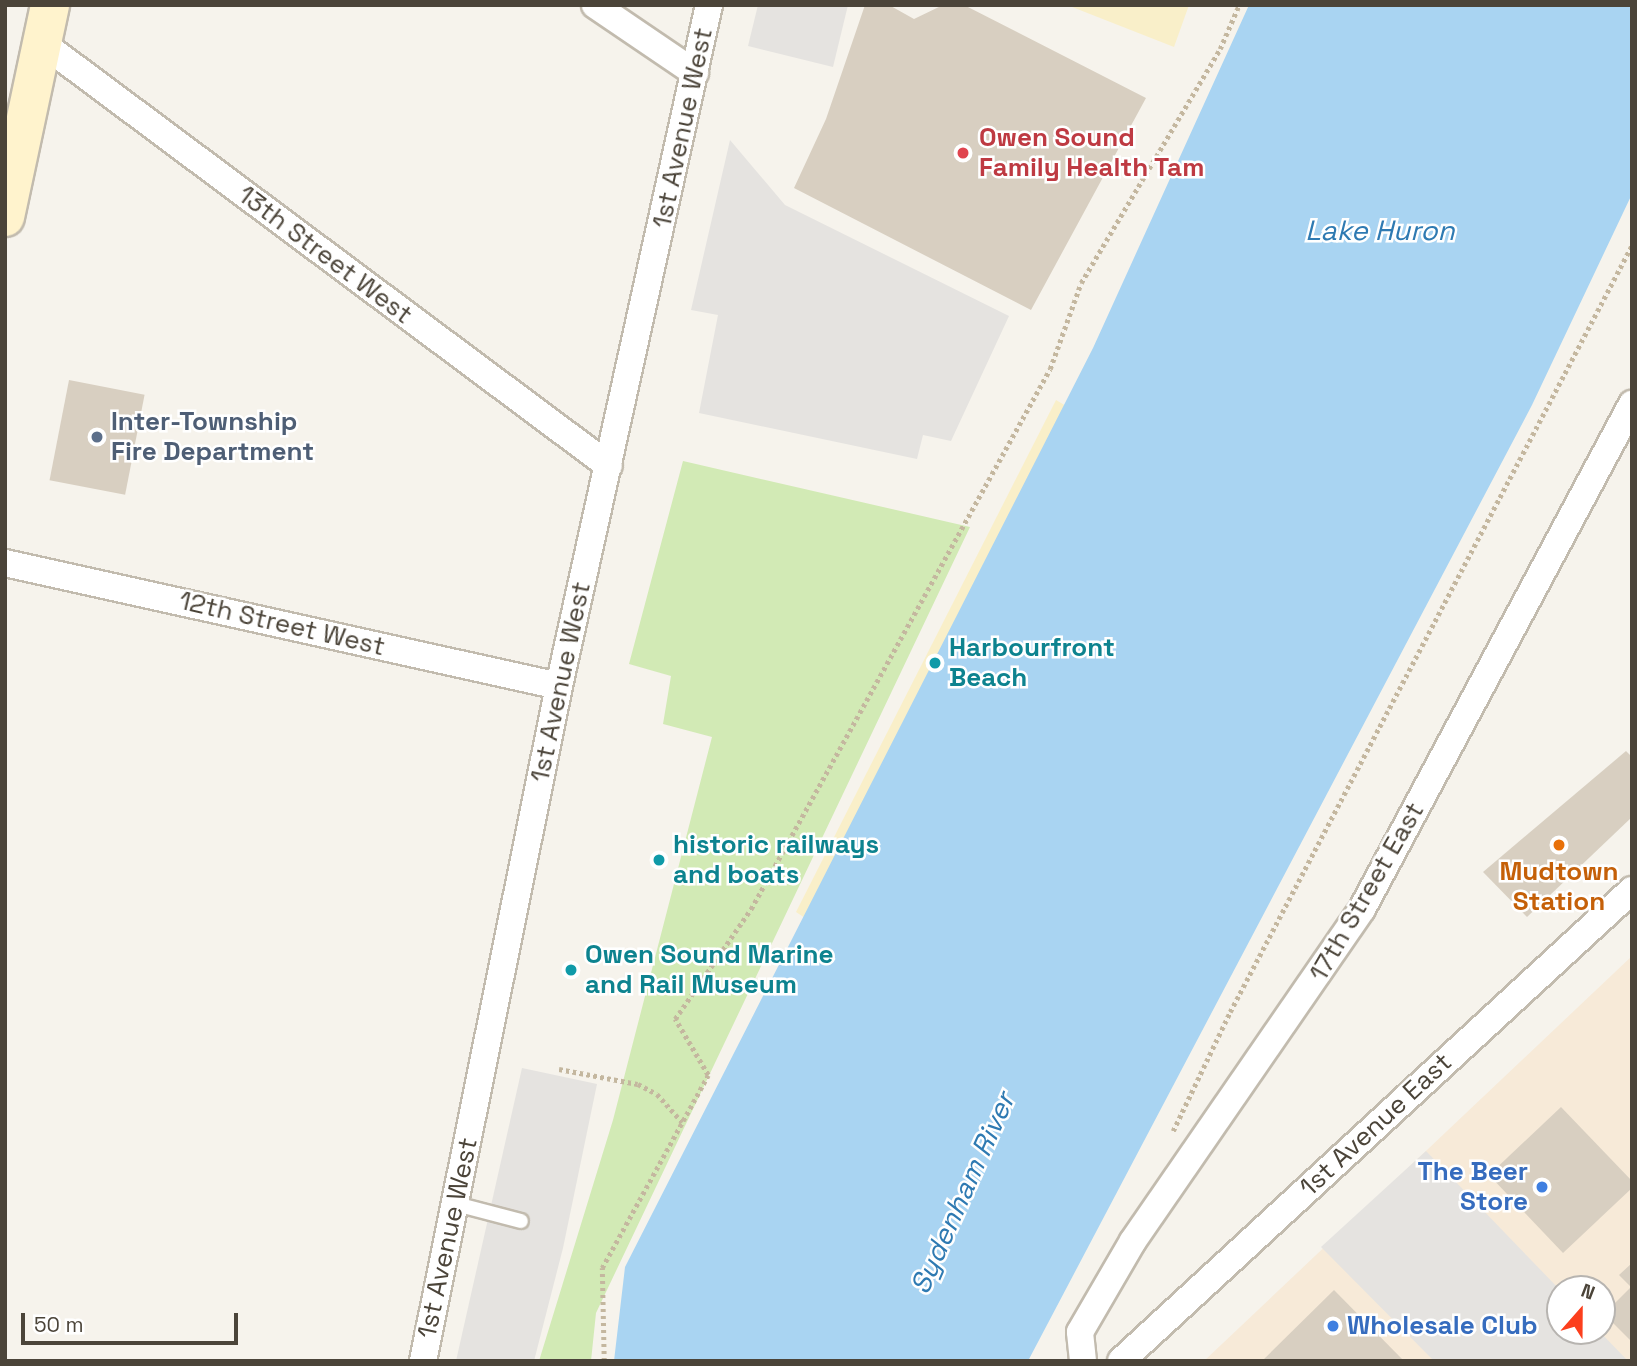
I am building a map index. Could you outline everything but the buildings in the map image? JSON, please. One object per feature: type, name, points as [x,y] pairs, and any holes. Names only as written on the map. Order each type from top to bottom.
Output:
[{"type":"main road","points":[[5,217],[15,122],[42,43],[50,5]]},
{"type":"street","points":[[595,5],[695,73]]},
{"type":"street","name":"1st Avenue West","points":[[423,1361],[559,686],[709,5]]},
{"type":"street","name":"13th Street West","points":[[42,43],[609,466]]},
{"type":"street","name":"17th Street East","points":[[1083,1361],[1080,1332],[1133,1241],[1362,909],[1632,404]]},
{"type":"street","name":"12th Street West","points":[[5,563],[559,686]]},
{"type":"street","name":"1st Avenue East","points":[[1121,1361],[1632,890]]},
{"type":"lane","points":[[456,1204],[521,1221]]},
{"type":"path","points":[[604,1361],[602,1268],[708,1075],[675,1019],[764,885],[1050,369],[1081,284],[1220,49],[1239,5]]},
{"type":"path","points":[[1170,1137],[1230,1012],[1632,245]]},
{"type":"path","points":[[559,1069],[649,1088],[682,1122]]},
{"type":"shaded area","points":[[758,5],[848,5],[833,67],[748,46]]},
{"type":"shaded area","points":[[730,140],[785,205],[1009,316],[951,441],[923,435],[917,459],[699,413],[718,315],[691,310]]},
{"type":"shaded area","points":[[1632,956],[1632,1361],[1204,1361]]},
{"type":"shaded area","points":[[522,1068],[597,1084],[563,1248],[534,1361],[456,1361]]},
{"type":"shaded area","points":[[1426,1151],[1546,1275],[1546,1345],[1613,1345],[1628,1361],[1434,1361],[1321,1247]]},
{"type":"green space","points":[[683,461],[970,527],[596,1313],[591,1361],[539,1361],[613,1120],[712,737],[663,724],[671,676],[629,664]]},
{"type":"sand","points":[[1067,5],[1189,5],[1174,47]]},
{"type":"sand","name":"Harbourfront Beach","points":[[1056,400],[1078,413],[811,922],[796,912]]},
{"type":"water","name":"Lake Huron","points":[[1249,5],[1632,5],[1632,194],[1532,405],[1028,1361],[614,1361],[625,1267],[1093,348]]},
{"type":"place","name":"Owen Sound Family Health Tam","points":[[963,153]]},
{"type":"place","name":"Inter-Township Fire Department","points":[[97,437]]},
{"type":"place","name":"Harbourfront Beach","points":[[935,663]]},
{"type":"place","name":"Mudtown Station","points":[[1559,845]]},
{"type":"place","name":"historic railways and boats","points":[[659,860]]},
{"type":"place","name":"Owen Sound Marine and Rail Museum","points":[[571,970]]},
{"type":"place","name":"The Beer Store","points":[[1542,1187]]},
{"type":"place","name":"Wholesale Club","points":[[1333,1326]]},
{"type":"water label","name":"Sydenham River","points":[[962,1193]]}]
